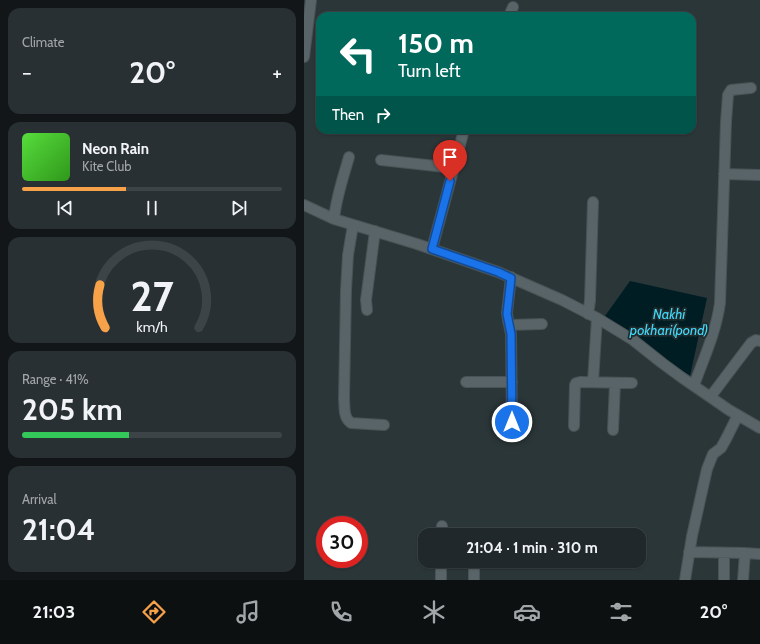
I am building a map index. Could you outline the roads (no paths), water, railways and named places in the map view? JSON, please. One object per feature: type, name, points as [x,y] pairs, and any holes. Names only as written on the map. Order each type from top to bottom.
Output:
[{"type":"street","points":[[304,57],[311,0]]},
{"type":"street","points":[[694,386],[713,335],[720,303],[728,96],[731,90],[751,88]]},
{"type":"street","points":[[432,249],[463,134]]},
{"type":"street","points":[[334,219],[340,184],[349,157]]},
{"type":"street","points":[[380,160],[454,168]]},
{"type":"street","points":[[724,174],[760,175]]},
{"type":"street","points":[[593,202],[590,301],[592,316],[593,382]]},
{"type":"street","points":[[304,205],[334,219],[432,249],[498,272],[562,300],[633,340],[694,386],[760,428]]},
{"type":"street","points":[[353,225],[348,256],[346,290],[345,416],[351,423],[384,425]]},
{"type":"street","points":[[367,310],[367,293],[375,231]]},
{"type":"street","points":[[511,278],[507,314],[511,334],[512,422]]},
{"type":"street","points":[[509,324],[542,324]]},
{"type":"street","points":[[711,396],[751,343],[756,340],[760,341]]},
{"type":"street","points":[[466,382],[512,382]]},
{"type":"street","points":[[574,426],[576,383],[593,382],[632,384]]},
{"type":"street","points":[[613,430],[615,383]]},
{"type":"street","points":[[685,580],[689,552],[707,469],[713,454],[721,448],[738,415]]},
{"type":"street","points":[[689,552],[760,554]]},
{"type":"street","points":[[724,553],[724,580]]},
{"type":"street","points":[[743,580],[745,553]]},
{"type":"street","points":[[440,580],[441,568]]},
{"type":"street","points":[[474,568],[474,580]]},
{"type":"water","name":"Nakhi pokhari(pond)","points":[[630,281],[707,298],[690,376],[605,316]]}]
